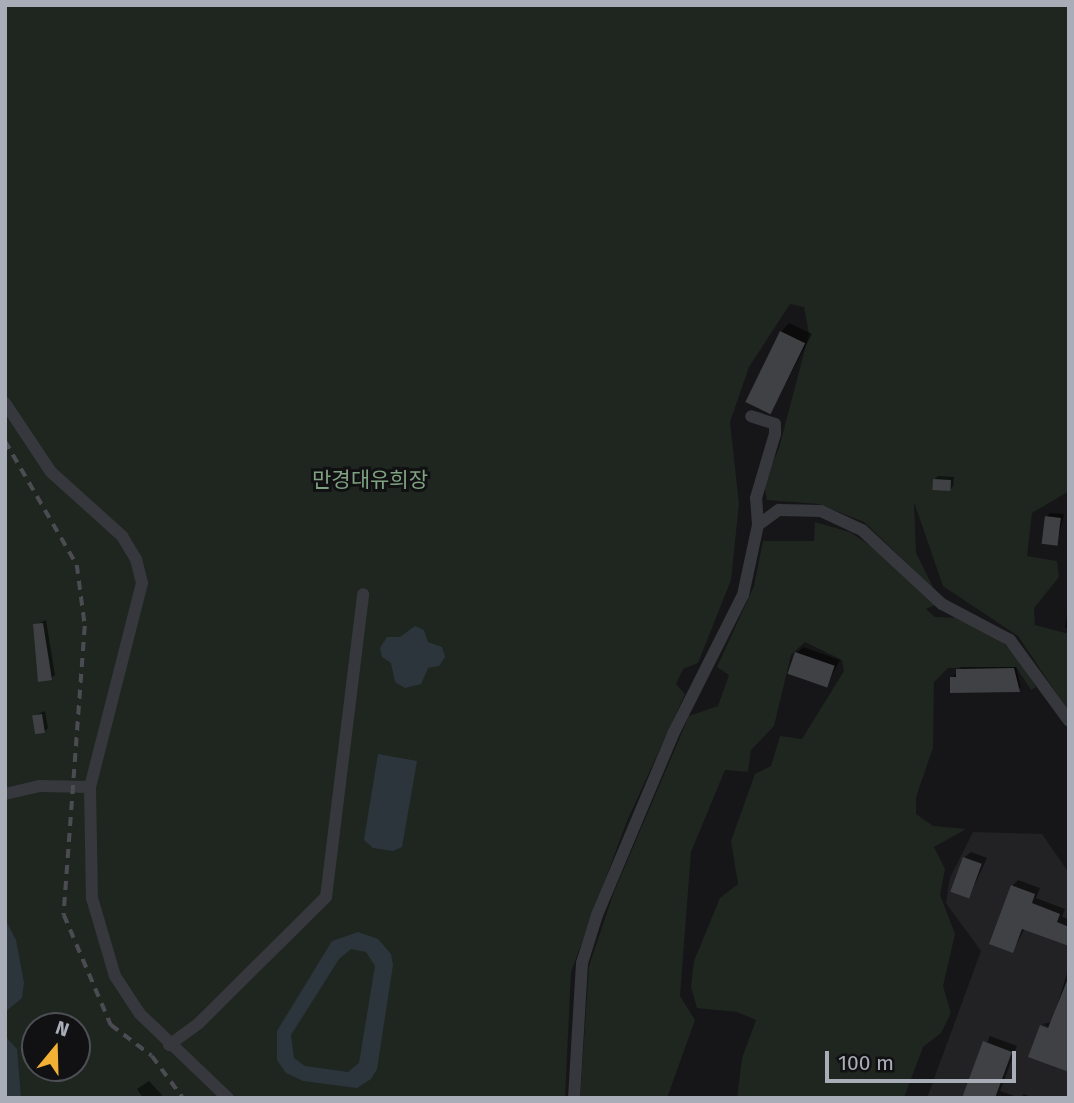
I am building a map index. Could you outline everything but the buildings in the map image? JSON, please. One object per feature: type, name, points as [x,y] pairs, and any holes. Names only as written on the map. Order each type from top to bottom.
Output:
[{"type":"street","points":[[5,404],[51,472],[122,536],[136,559],[142,583],[90,787],[88,858],[92,898],[115,976],[140,1014],[169,1045],[214,1080],[228,1098]]},
{"type":"street","points":[[574,1098],[582,963],[597,915],[673,734],[743,596],[758,524],[755,498],[775,434],[775,424],[751,416]]},
{"type":"street","points":[[758,524],[779,510],[821,512],[862,530],[943,604],[1010,640],[1069,721]]},
{"type":"street","points":[[169,1045],[199,1023],[326,897],[363,594]]},
{"type":"street","points":[[5,794],[39,786],[90,787]]},
{"type":"shaded area","points":[[415,626],[424,630],[428,642],[442,647],[445,657],[439,666],[428,668],[421,684],[405,688],[395,682],[391,663],[382,657],[380,648],[387,637],[400,637]]},
{"type":"shaded area","points":[[378,754],[417,761],[402,847],[393,851],[373,848],[364,840]]},
{"type":"shaded area","points":[[973,832],[1042,834],[1069,873],[1069,1098],[927,1098],[981,951],[946,903],[950,878]]},
{"type":"shaded area","points":[[5,919],[16,940],[24,983],[22,998],[5,1012]]},
{"type":"shaded area","points":[[358,932],[378,939],[391,954],[393,965],[377,1069],[371,1079],[357,1088],[303,1081],[286,1073],[277,1060],[277,1031],[332,941]],"holes":[[[351,949],[366,952],[375,966],[359,1063],[348,1072],[305,1066],[294,1058],[291,1035],[339,959]]]},
{"type":"shaded area","points":[[5,1036],[17,1049],[21,1098],[5,1098]]},
{"type":"green space","name":"만경대유희장","points":[[5,5],[1069,5],[1069,491],[1032,513],[1027,556],[1057,561],[1059,577],[1034,608],[1035,625],[1069,634],[1069,712],[1018,636],[943,586],[914,502],[916,553],[934,589],[864,522],[819,504],[767,500],[764,483],[779,448],[809,334],[804,307],[790,304],[749,367],[730,422],[739,504],[731,580],[698,663],[683,669],[676,684],[685,694],[627,821],[571,972],[565,1098],[5,1098]]},
{"type":"green space","points":[[815,522],[850,532],[877,550],[935,605],[926,609],[935,617],[964,618],[996,636],[1015,654],[1036,687],[1031,690],[1016,667],[948,668],[934,682],[933,748],[916,797],[916,814],[933,826],[966,829],[934,847],[945,869],[940,895],[955,934],[943,986],[951,1013],[941,1033],[923,1047],[904,1098],[737,1098],[742,1058],[756,1020],[737,1012],[697,1008],[691,987],[694,961],[720,898],[738,884],[731,841],[755,774],[771,766],[780,736],[802,739],[844,671],[842,660],[805,642],[791,655],[774,726],[751,750],[748,772],[725,770],[691,852],[680,996],[695,1020],[667,1098],[580,1098],[589,966],[614,892],[689,716],[718,706],[729,675],[717,667],[754,586],[763,541],[814,541]]},
{"type":"railway","points":[[5,441],[77,565],[85,626],[64,915],[111,1025],[152,1056],[183,1098]]}]
